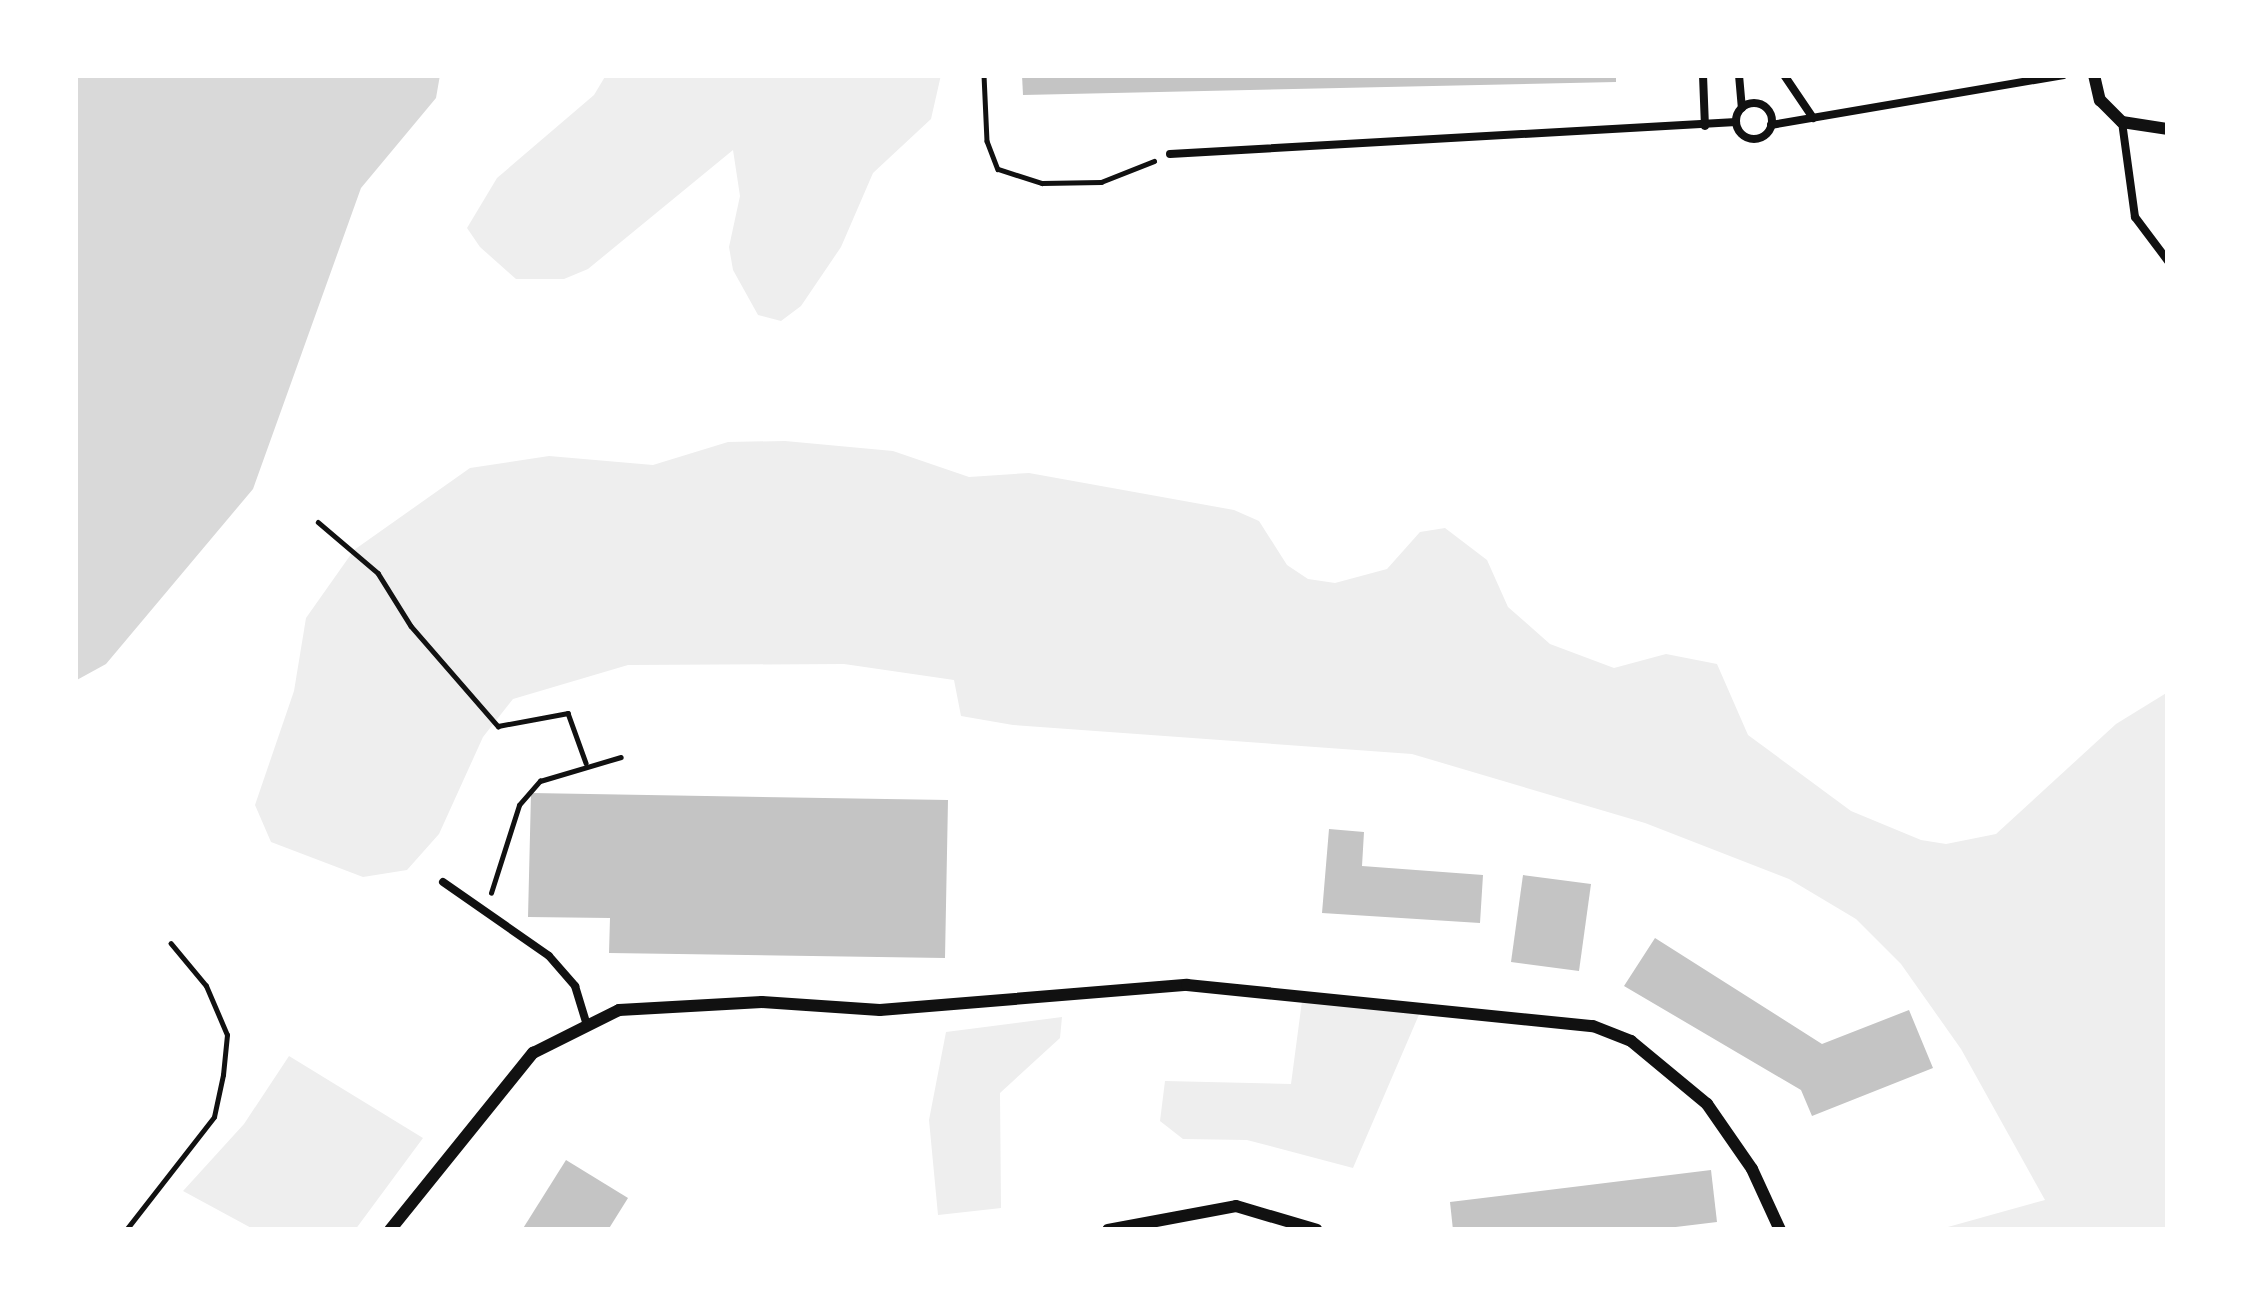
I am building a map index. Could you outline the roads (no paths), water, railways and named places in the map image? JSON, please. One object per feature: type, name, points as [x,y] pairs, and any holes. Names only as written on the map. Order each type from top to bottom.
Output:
[{"type":"street","points":[[2094,75],[2100,100],[2122,122],[2168,129]]},
{"type":"street","points":[[390,1230],[532,1053],[586,1022],[648,1004],[880,1010],[1187,986],[1593,1026],[1631,1042],[1707,1105],[1752,1169],[1780,1230]]},
{"type":"street","points":[[1108,1230],[1236,1206],[1317,1230]]},
{"type":"lane","points":[[1703,75],[1705,126]]},
{"type":"lane","points":[[1736,122],[1742,108],[1738,75]]},
{"type":"lane","points":[[1784,75],[1813,118]]},
{"type":"lane","points":[[1736,122],[1752,139],[1772,125],[2064,75]]},
{"type":"lane","points":[[1742,108],[1763,106],[1772,125]]},
{"type":"lane","points":[[1170,154],[1736,122]]},
{"type":"lane","points":[[2122,122],[2134,217],[2168,261]]},
{"type":"lane","points":[[443,882],[549,956],[575,986],[586,1022]]}]
